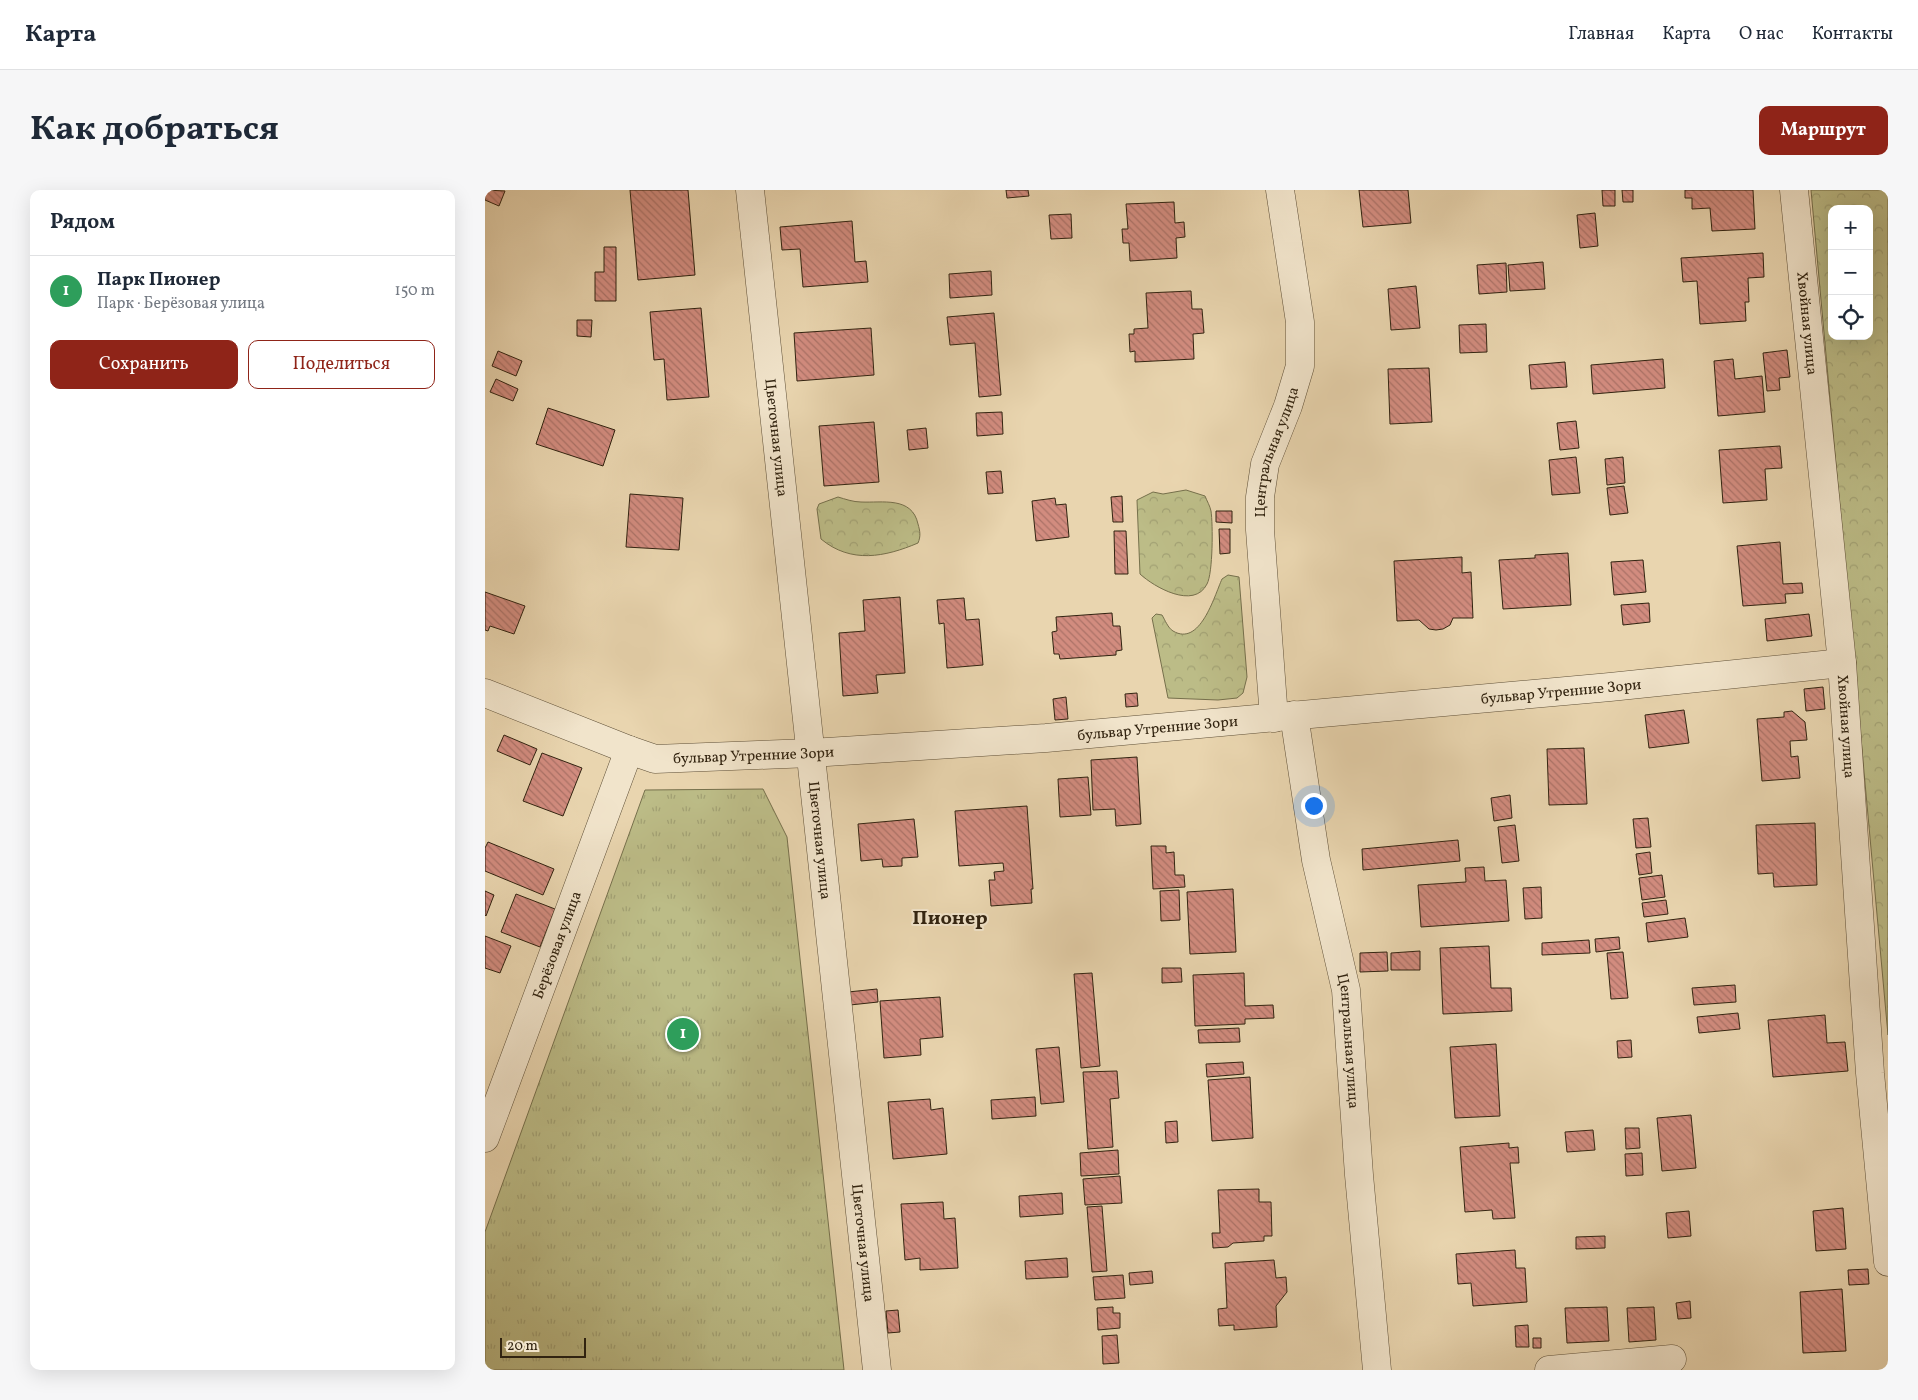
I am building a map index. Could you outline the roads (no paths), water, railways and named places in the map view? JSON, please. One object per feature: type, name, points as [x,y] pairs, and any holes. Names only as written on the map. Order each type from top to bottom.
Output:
[{"type":"street","name":"Цветочная улица","points":[[749,190],[877,1370]]},
{"type":"street","name":"Центральная улица","points":[[1280,190],[1300,322],[1300,366],[1288,406],[1265,464],[1259,497],[1259,530],[1284,716],[1346,990],[1359,1176],[1377,1370]]},
{"type":"street","name":"Хвойная улица","points":[[1794,190],[1842,663],[1870,1074],[1888,1262]]},
{"type":"street","name":"бульвар Утренние Зори","points":[[485,693],[655,759],[811,753],[1047,738],[1610,687],[1842,663]]},
{"type":"street","name":"Берёзовая улица","points":[[485,1138],[629,750]]},
{"type":"street","points":[[1549,1370],[1672,1359]]},
{"type":"place","name":"Парк Пионер","points":[[683,1034]]},
{"type":"district","name":"Пионер","points":[[950,917]]}]
